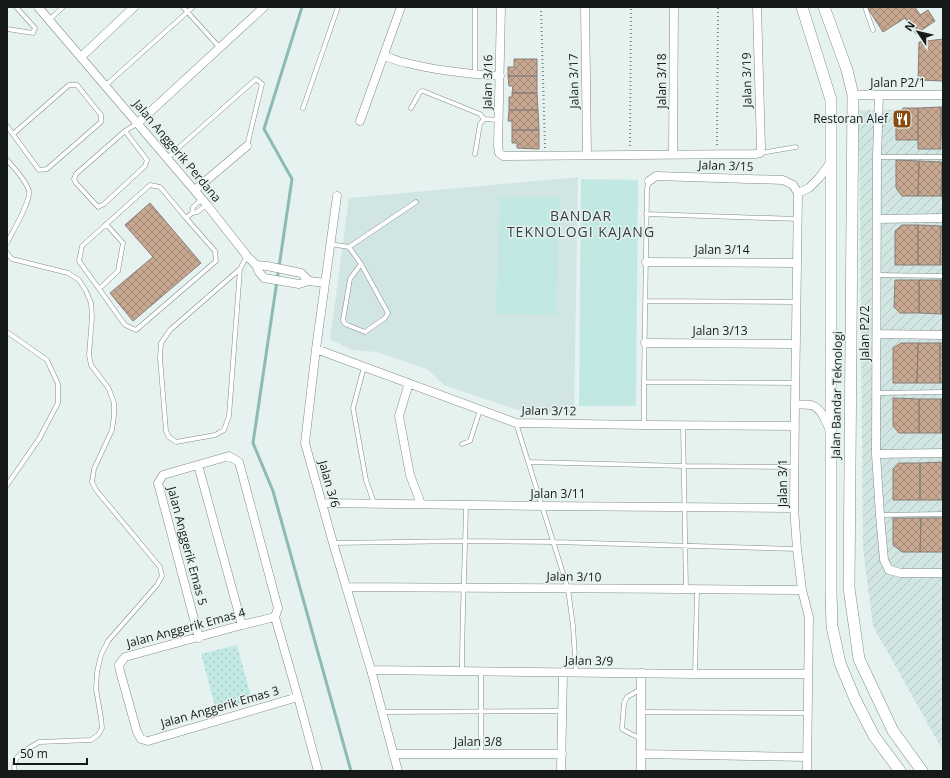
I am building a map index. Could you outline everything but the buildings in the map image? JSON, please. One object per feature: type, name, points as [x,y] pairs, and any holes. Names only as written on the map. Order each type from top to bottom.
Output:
[{"type":"street","name":"Jalan Anggerik Perdana","points":[[38,7],[205,202],[247,256],[256,265],[264,278],[299,284],[309,281],[325,282]]},
{"type":"street","points":[[81,57],[134,7]]},
{"type":"street","points":[[138,123],[264,7]]},
{"type":"street","points":[[360,121],[401,7]]},
{"type":"street","name":"Jalan 3/16","points":[[501,7],[499,153],[503,156],[545,155]]},
{"type":"street","name":"Jalan 3/17","points":[[585,7],[587,155]]},
{"type":"street","name":"Jalan 3/18","points":[[673,154],[674,7]]},
{"type":"street","name":"Jalan 3/19","points":[[757,7],[760,153]]},
{"type":"street","name":"Jalan Bandar Teknologi","points":[[802,7],[831,100],[830,592],[832,626],[840,663],[855,699],[874,736],[900,771]]},
{"type":"street","name":"Jalan Bandar Teknologi","points":[[824,7],[847,70],[853,96],[849,588],[859,659],[892,731],[922,771]]},
{"type":"street","points":[[384,56],[422,67],[500,76]]},
{"type":"street","name":"Jalan P2/2","points":[[879,95],[877,157],[878,275],[876,454],[884,560],[889,570],[901,573],[943,573]]},
{"type":"street","name":"Jalan P2/1","points":[[853,96],[943,95]]},
{"type":"street","points":[[194,190],[247,146]]},
{"type":"street","points":[[545,155],[760,153]]},
{"type":"street","points":[[798,193],[809,188],[820,178],[831,162]]},
{"type":"street","name":"Jalan 3/15","points":[[649,180],[656,176],[783,180],[793,185],[798,193]]},
{"type":"street","name":"Jalan 3/1","points":[[798,193],[794,508],[802,590],[809,617],[807,771]]},
{"type":"street","name":"Jalan 3/6","points":[[337,196],[305,443],[398,771]]},
{"type":"street","points":[[877,219],[943,218]]},
{"type":"street","name":"Jalan 3/14","points":[[646,262],[797,263]]},
{"type":"street","points":[[256,265],[301,273],[309,281]]},
{"type":"street","points":[[877,334],[943,336]]},
{"type":"street","name":"Jalan 3/13","points":[[645,343],[796,344]]},
{"type":"street","name":"Jalan 3/12","points":[[316,350],[516,423],[795,426]]},
{"type":"street","points":[[409,383],[399,416],[410,476],[421,504]]},
{"type":"street","points":[[795,404],[811,405],[818,408],[831,432]]},
{"type":"street","points":[[876,454],[943,453]]},
{"type":"street","points":[[242,625],[198,465],[229,456],[239,462],[278,608],[275,617],[318,771]]},
{"type":"street","points":[[831,461],[834,465],[842,465],[850,456]]},
{"type":"street","name":"Jalan Anggerik Emas 5","points":[[198,465],[163,475],[158,483],[199,638]]},
{"type":"street","name":"Jalan 3/11","points":[[322,503],[794,508]]},
{"type":"street","name":"Jalan 3/10","points":[[346,587],[802,590]]},
{"type":"street","name":"Jalan Anggerik Emas 4","points":[[148,741],[141,739],[137,732],[120,671],[119,665],[124,657],[275,617]]},
{"type":"street","name":"Jalan 3/9","points":[[370,670],[808,674]]},
{"type":"street","points":[[561,771],[563,672]]},
{"type":"street","points":[[641,673],[641,771]]},
{"type":"street","name":"Jalan Anggerik Emas 3","points":[[148,741],[298,697]]},
{"type":"street","name":"Jalan 3/8","points":[[393,754],[562,754]]},
{"type":"street","points":[[640,754],[807,757]]},
{"type":"lane","points":[[7,29],[33,33],[35,28],[16,7]]},
{"type":"lane","points":[[49,20],[63,7]]},
{"type":"lane","points":[[183,7],[220,48]]},
{"type":"lane","points":[[106,85],[193,7]]},
{"type":"lane","points":[[303,108],[338,7]]},
{"type":"lane","points":[[475,7],[475,74]]},
{"type":"lane","points":[[865,7],[873,30]]},
{"type":"lane","points":[[168,158],[256,79],[262,84],[247,146]]},
{"type":"lane","points":[[7,126],[39,170],[47,169],[101,122],[101,115],[77,85],[69,85],[13,134]]},
{"type":"lane","points":[[411,108],[420,92],[423,91],[480,114],[484,119],[499,120]]},
{"type":"lane","points":[[475,154],[480,124],[484,119]]},
{"type":"lane","points":[[125,131],[147,160],[145,166],[104,204],[98,207],[76,183],[74,179],[76,174],[125,131],[138,123]]},
{"type":"lane","points":[[760,153],[796,147]]},
{"type":"lane","points":[[877,157],[943,157]]},
{"type":"lane","points":[[7,160],[24,182],[29,192],[28,201],[7,243]]},
{"type":"lane","points":[[644,425],[646,214],[647,188],[649,180]]},
{"type":"lane","points":[[150,185],[160,187],[186,218],[214,251],[216,262],[136,330],[125,325],[79,261],[82,246],[150,185]]},
{"type":"lane","points":[[186,218],[192,213],[197,212],[205,202]]},
{"type":"lane","points":[[192,213],[193,206],[205,202]]},
{"type":"lane","points":[[330,244],[349,247],[416,202]]},
{"type":"lane","points":[[646,214],[798,219]]},
{"type":"lane","points":[[99,289],[118,271],[123,243],[106,224]]},
{"type":"lane","points":[[349,247],[361,264],[388,313],[385,318],[365,332],[345,324],[343,320],[350,279],[361,264]]},
{"type":"lane","points":[[7,253],[12,259],[68,273],[79,280],[86,291],[92,304],[89,355],[92,365],[109,389],[114,402],[112,430],[94,469],[92,482],[96,490],[160,567],[162,576],[157,585],[108,641],[100,655],[96,689],[102,728],[98,735],[91,740],[39,742],[21,753],[16,760],[14,768],[15,771]]},
{"type":"lane","points":[[240,269],[229,416],[224,430],[216,435],[176,442],[169,437],[166,431],[160,358],[161,343],[170,330],[240,269],[247,256]]},
{"type":"lane","points":[[878,275],[943,276]]},
{"type":"lane","points":[[645,301],[796,302]]},
{"type":"lane","points":[[7,332],[47,360],[58,384],[58,403],[40,439],[7,485]]},
{"type":"lane","points":[[364,367],[353,408],[366,480],[374,504]]},
{"type":"lane","points":[[644,382],[795,383]]},
{"type":"lane","points":[[877,393],[943,392]]},
{"type":"lane","points":[[462,444],[470,440],[480,409]]},
{"type":"lane","points":[[516,423],[568,589],[573,626],[576,672]]},
{"type":"lane","points":[[684,426],[686,590]]},
{"type":"lane","points":[[529,462],[794,467]]},
{"type":"lane","points":[[462,671],[466,505]]},
{"type":"lane","points":[[880,515],[943,514]]},
{"type":"lane","points":[[333,543],[465,541],[554,542],[797,549]]},
{"type":"lane","points":[[695,674],[697,590]]},
{"type":"lane","points":[[481,671],[481,754]]},
{"type":"lane","points":[[641,688],[627,697],[624,703],[622,729],[641,739]]},
{"type":"lane","points":[[382,712],[562,711]]},
{"type":"lane","points":[[641,712],[807,713]]},
{"type":"path","points":[[541,7],[545,155]]},
{"type":"path","points":[[630,155],[631,7]]},
{"type":"path","points":[[717,154],[718,7]]},
{"type":"shaded area","points":[[943,109],[943,751],[873,626],[863,549],[859,110]]},
{"type":"shaded area","points":[[578,177],[574,413],[517,410],[444,385],[427,369],[377,352],[351,350],[330,339],[349,198]]},
{"type":"shaded area","points":[[581,179],[638,180],[636,406],[579,406]]},
{"type":"shaded area","points":[[499,197],[559,197],[557,315],[497,314]]},
{"type":"shaded area","points":[[237,645],[252,700],[216,710],[201,654]]},
{"type":"waterway","points":[[302,7],[264,129],[292,179],[253,443],[273,491],[351,771]]},
{"type":"place","name":"Restoran Alef","points":[[902,119]]},
{"type":"district","name":"BANDAR TEKNOLOGI KAJANG","points":[[581,224]]}]
